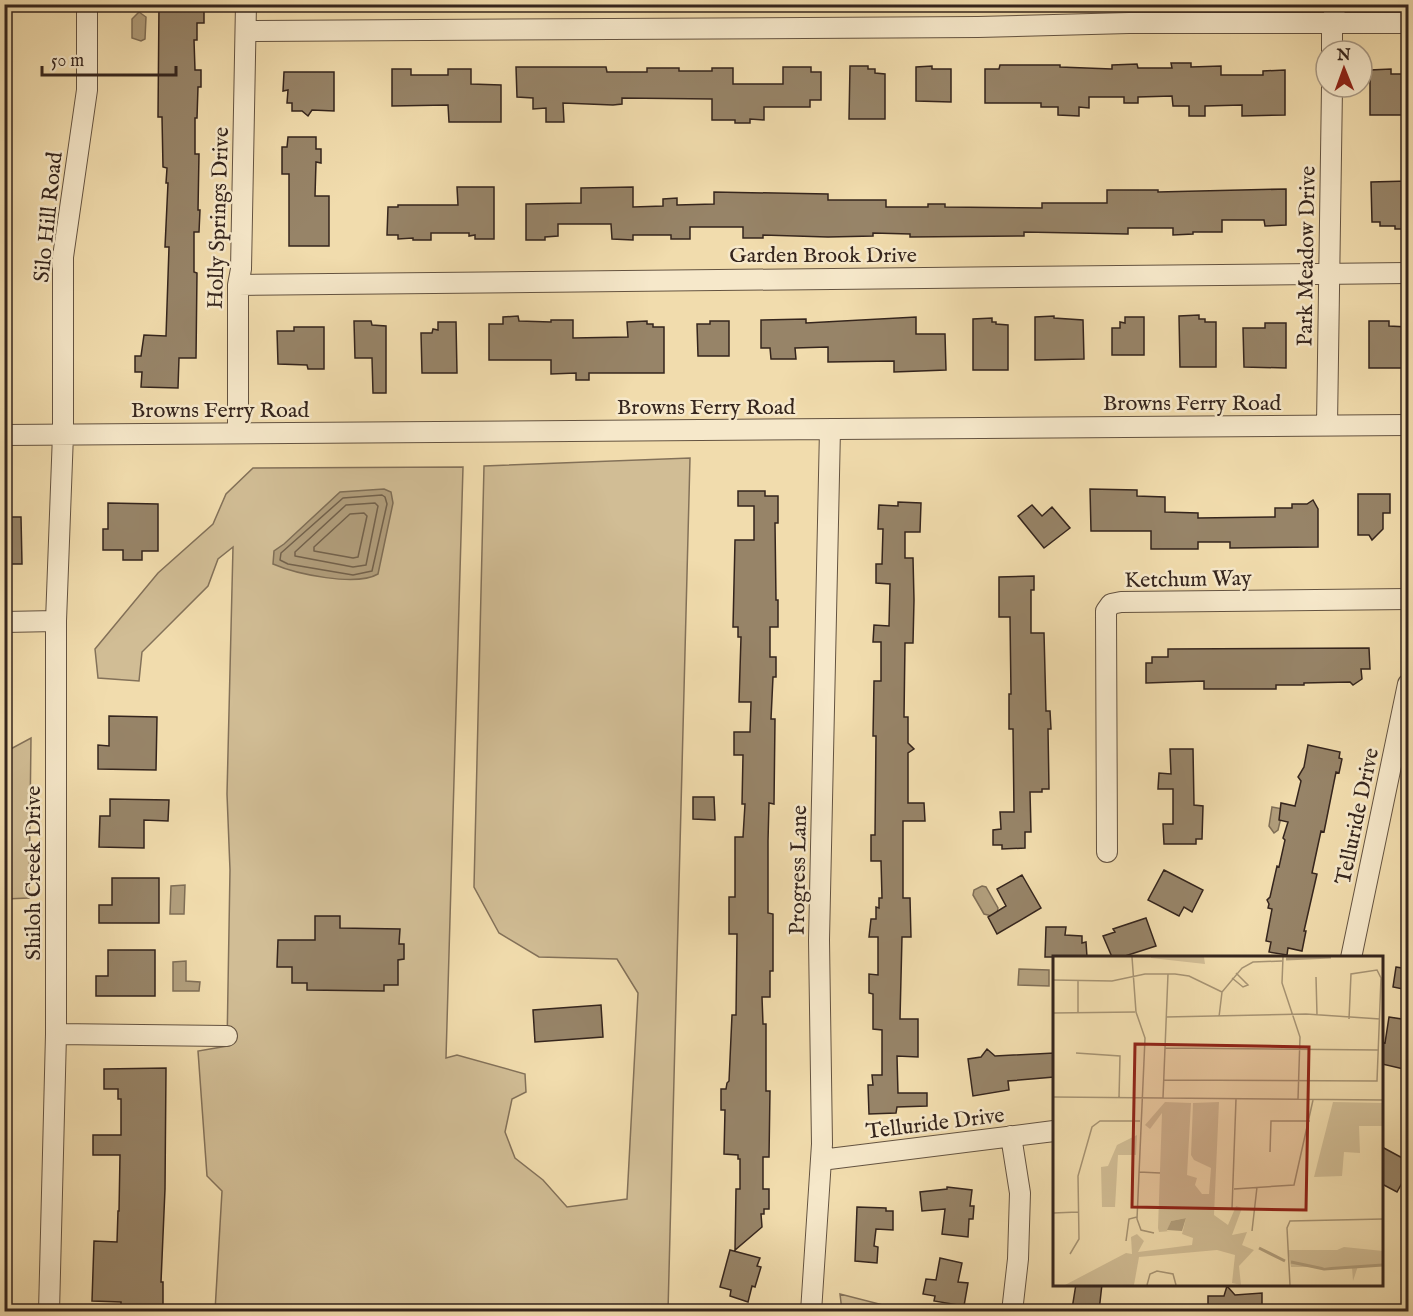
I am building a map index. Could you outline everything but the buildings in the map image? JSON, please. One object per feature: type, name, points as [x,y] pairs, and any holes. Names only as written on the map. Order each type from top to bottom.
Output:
[{"type":"street","name":"Silo Hill Road","points":[[63,434],[63,257],[87,90],[87,4]]},
{"type":"street","name":"Holly Springs Drive","points":[[238,433],[238,285],[241,268],[246,4]]},
{"type":"street","points":[[1332,39],[1336,4]]},
{"type":"street","points":[[246,31],[978,27],[1129,23],[1408,23]]},
{"type":"street","name":"Park Meadow Drive","points":[[1327,425],[1332,99]]},
{"type":"street","name":"Garden Brook Drive","points":[[238,285],[1408,273]]},
{"type":"street","name":"Browns Ferry Road","points":[[4,435],[1408,425]]},
{"type":"street","name":"Progress Lane","points":[[811,1311],[821,1160],[819,940],[830,429]]},
{"type":"street","name":"Shiloh Creek Drive","points":[[49,1311],[56,1034],[56,621],[63,434]]},
{"type":"street","name":"Ketchum Way","points":[[1107,852],[1106,611],[1111,604],[1121,602],[1408,599]]},
{"type":"street","points":[[4,622],[56,621]]},
{"type":"street","name":"Telluride Drive","points":[[1351,956],[1408,684]]},
{"type":"street","points":[[56,1034],[227,1036]]},
{"type":"street","name":"Telluride Drive","points":[[821,1160],[1053,1131]]},
{"type":"street","points":[[1011,1137],[1020,1193],[1018,1259],[1012,1311]]},
{"type":"shaded area","points":[[690,458],[668,1311],[215,1311],[222,1191],[207,1176],[198,1051],[227,1046],[230,870],[227,794],[233,547],[218,559],[208,586],[142,652],[139,681],[98,678],[95,649],[158,573],[213,524],[226,494],[253,468],[463,467],[446,1058],[457,1055],[525,1074],[526,1092],[512,1099],[505,1132],[515,1158],[543,1180],[567,1207],[627,1199],[638,993],[617,959],[539,957],[499,933],[474,887],[484,466]]},
{"type":"shaded area","points":[[31,738],[29,898],[5,899],[5,752]]},
{"type":"shaded area","points":[[840,1294],[895,1308],[891,1311],[842,1311]]},
{"type":"water","points":[[139,12],[146,17],[145,39],[141,41],[132,38],[132,19]]},
{"type":"water","points":[[384,489],[391,492],[393,503],[378,574],[356,579],[326,578],[296,572],[273,564],[274,551],[340,492]]},
{"type":"water","points":[[1272,807],[1283,809],[1278,830],[1274,833],[1269,826]]},
{"type":"water","points":[[185,885],[184,914],[170,914],[171,886]]},
{"type":"water","points":[[982,886],[986,887],[998,908],[997,914],[992,916],[984,914],[973,895],[974,890]]},
{"type":"water","points":[[186,961],[186,981],[200,982],[199,991],[173,991],[173,962]]},
{"type":"water","points":[[1019,969],[1049,970],[1049,986],[1018,985]]}]
